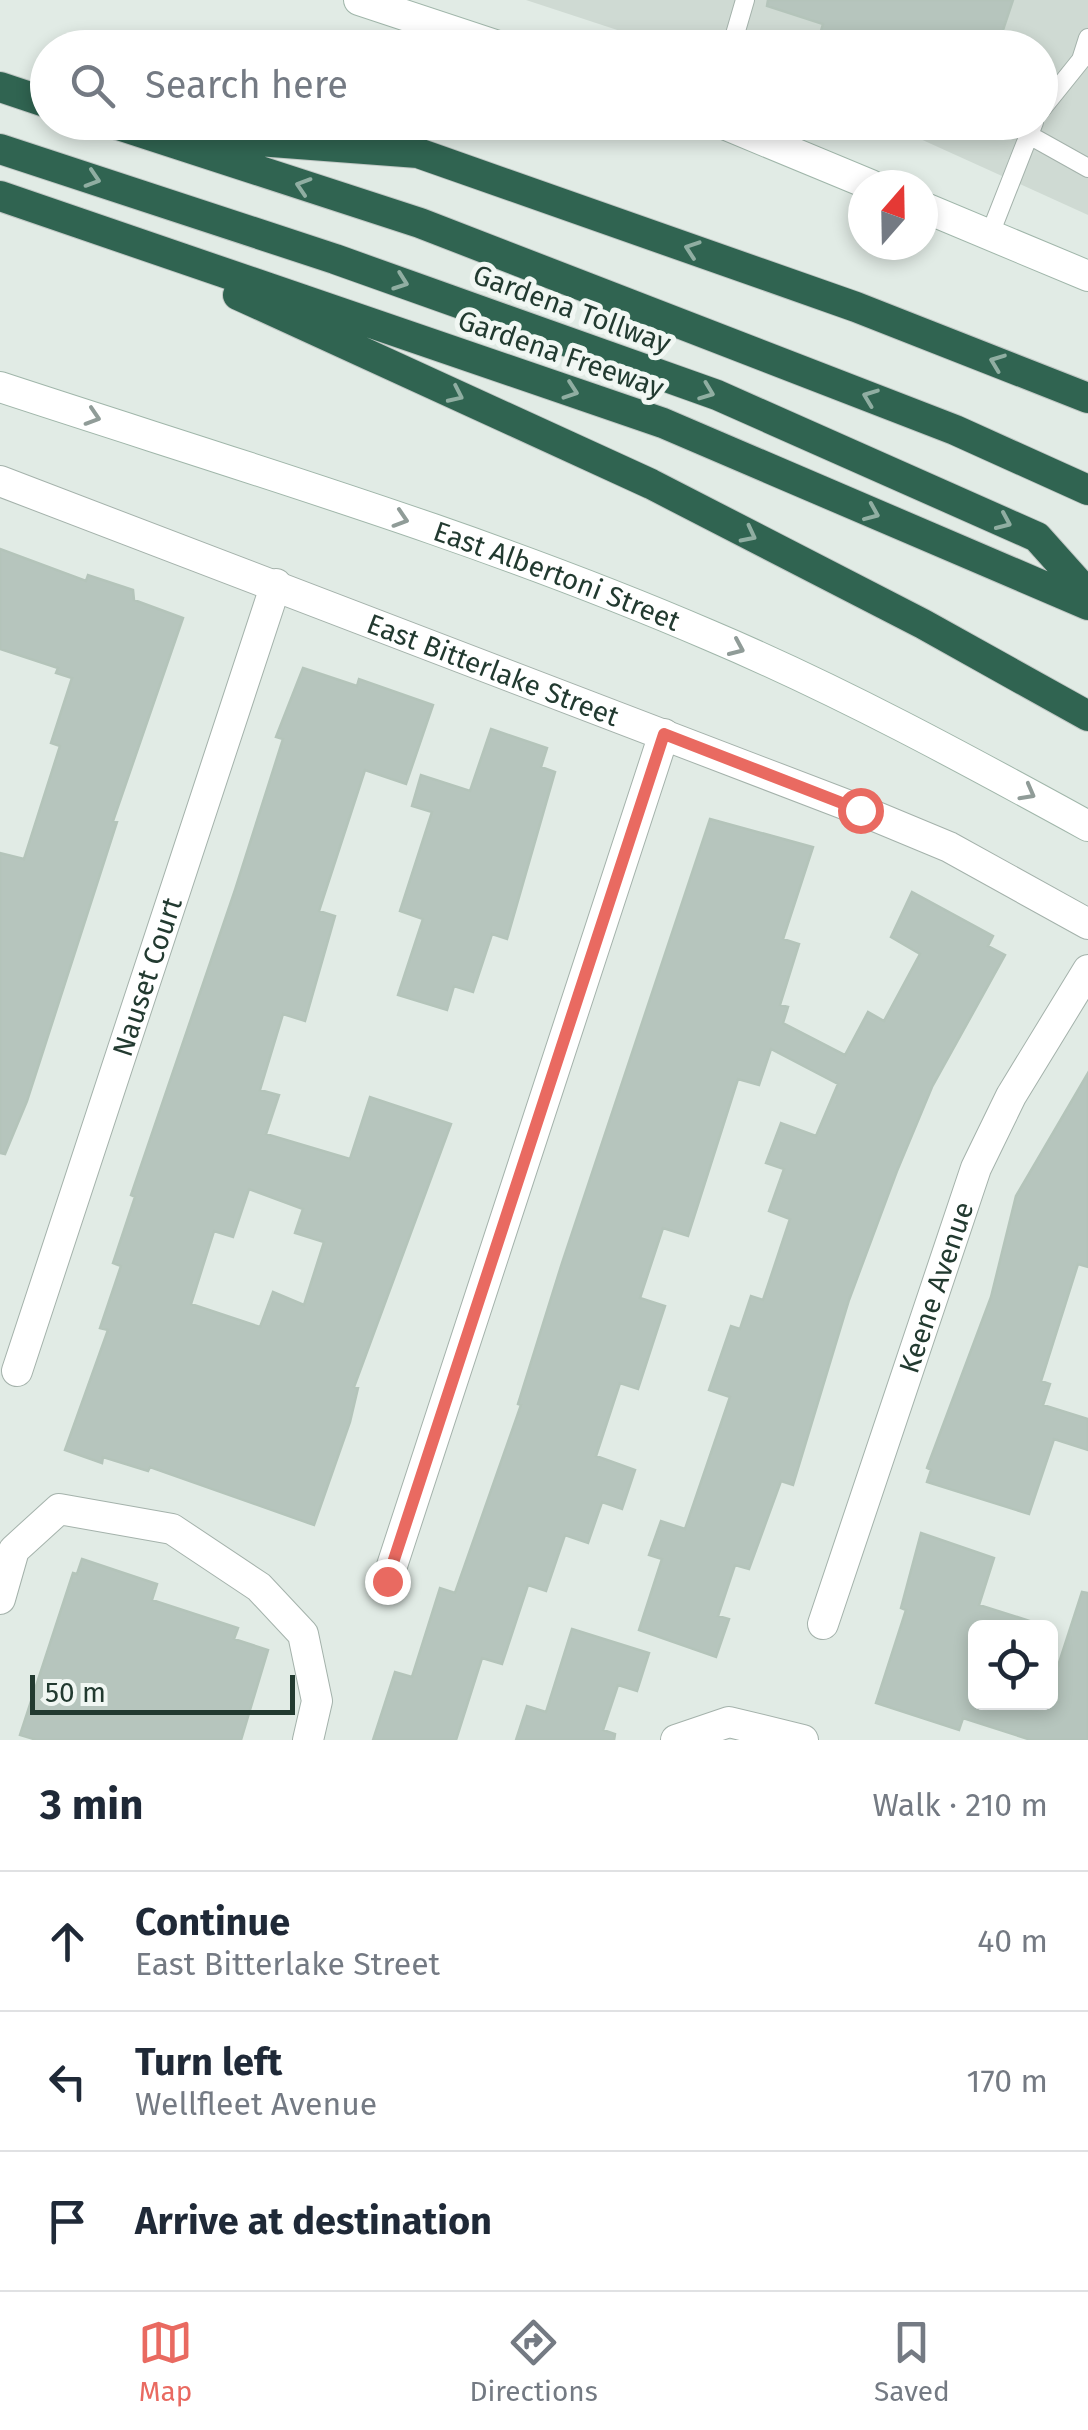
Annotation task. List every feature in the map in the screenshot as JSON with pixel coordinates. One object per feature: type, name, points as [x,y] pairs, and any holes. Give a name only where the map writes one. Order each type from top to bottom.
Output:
[{"type":"highway","points":[[0,87],[30,96]]},
{"type":"highway","points":[[164,140],[420,223],[955,430],[1088,490]]},
{"type":"highway","points":[[240,140],[418,154],[856,307],[1088,398]]},
{"type":"highway","name":"Gardena Tollway","points":[[0,149],[335,259],[717,395],[1037,536],[1088,594]]},
{"type":"highway","name":"Gardena Freeway","points":[[0,196],[664,423],[1088,606]]},
{"type":"highway","points":[[81,222],[651,484],[923,624],[1088,716]]},
{"type":"street","points":[[360,0],[450,30]]},
{"type":"street","points":[[763,140],[848,175]]},
{"type":"street","points":[[938,212],[1088,276]]},
{"type":"street","name":"East Albertoni Street","points":[[0,387],[431,529],[618,598],[806,678],[1088,826]]},
{"type":"street","name":"East Bitterlake Street","points":[[0,481],[276,584],[949,847],[1088,924]]},
{"type":"street","name":"Nauset Court","points":[[17,1370],[276,584]]},
{"type":"street","points":[[387,1581],[664,734]]},
{"type":"street","name":"Keene Avenue","points":[[823,1624],[976,1168],[1011,1096],[1088,970]]},
{"type":"street","points":[[0,1598],[14,1550],[59,1509],[172,1530],[260,1588],[303,1634],[318,1702],[308,1740]]},
{"type":"street","points":[[678,1738],[729,1722],[804,1740]]},
{"type":"lane","points":[[736,30],[745,0]]},
{"type":"lane","points":[[1058,89],[1081,60],[1088,38]]},
{"type":"lane","points":[[990,234],[1028,140]]},
{"type":"lane","points":[[1048,140],[1088,168]]},
{"type":"shaded area","points":[[526,0],[1088,0],[1088,215],[923,140],[1058,140],[1058,30],[617,30]]},
{"type":"building","points":[[768,0],[1013,0],[1003,30],[821,30],[823,24],[767,6]]},
{"type":"building","points":[[0,549],[86,581],[88,575],[133,590],[134,600],[183,618],[113,821],[117,822],[27,1101],[5,1154],[0,1153],[0,853],[24,859],[60,746],[51,743],[72,678],[56,673],[58,668],[0,649]]},
{"type":"building","points":[[303,668],[357,686],[359,679],[433,705],[406,784],[365,770],[319,911],[335,916],[305,1021],[283,1014],[260,1090],[279,1095],[266,1134],[350,1159],[370,1097],[451,1124],[354,1387],[358,1388],[350,1422],[314,1525],[150,1467],[148,1471],[103,1457],[102,1463],[65,1450],[108,1330],[100,1328],[121,1266],[113,1263],[135,1197],[131,1195],[283,739],[276,737]],"holes":[[[249,1189],[303,1209],[295,1233],[324,1242],[304,1305],[273,1292],[260,1327],[191,1304],[214,1231],[233,1237]]]},
{"type":"building","points":[[491,729],[547,748],[541,767],[555,772],[507,939],[492,934],[473,992],[454,986],[447,1010],[398,995],[423,919],[400,911],[432,812],[412,806],[421,775],[470,791]]},
{"type":"building","points":[[710,819],[813,847],[783,939],[799,944],[780,1005],[788,1007],[783,1023],[845,1055],[868,1012],[884,1021],[920,954],[891,937],[912,892],[993,936],[988,946],[1005,955],[932,1087],[897,1171],[849,1300],[793,1485],[781,1481],[749,1569],[735,1565],[718,1616],[729,1619],[716,1657],[639,1630],[662,1559],[649,1555],[661,1521],[685,1529],[730,1397],[709,1390],[731,1326],[740,1329],[751,1296],[763,1300],[790,1219],[769,1211],[784,1169],[766,1163],[781,1123],[816,1136],[838,1084],[771,1049],[759,1085],[738,1079],[688,1236],[663,1228],[640,1298],[665,1306],[638,1389],[620,1383],[596,1456],[635,1470],[622,1509],[602,1502],[588,1543],[565,1535],[546,1591],[528,1585],[502,1664],[482,1658],[456,1740],[373,1740],[395,1672],[412,1677],[440,1588],[455,1593],[521,1405],[518,1404],[562,1263]]},
{"type":"building","points":[[1088,1073],[1088,1267],[1078,1264],[1041,1381],[1050,1384],[1043,1405],[1088,1419],[1088,1450],[1054,1439],[1029,1514],[927,1482],[931,1470],[927,1468],[991,1297],[1016,1196]]},
{"type":"building","points":[[921,1533],[994,1558],[979,1605],[1027,1620],[968,1620],[968,1710],[1058,1710],[1058,1666],[1082,1592],[1088,1593],[1088,1740],[1031,1740],[963,1718],[959,1730],[876,1703],[906,1610],[901,1608]]},
{"type":"building","points":[[82,1559],[157,1584],[152,1600],[238,1628],[234,1639],[268,1650],[241,1740],[37,1740],[20,1735],[73,1573],[77,1574]]},
{"type":"building","points":[[572,1629],[649,1653],[637,1691],[618,1685],[603,1730],[615,1734],[614,1740],[516,1740],[527,1706],[546,1712]]},
{"type":"route","points":[[387,1581],[664,734],[860,810]]}]
